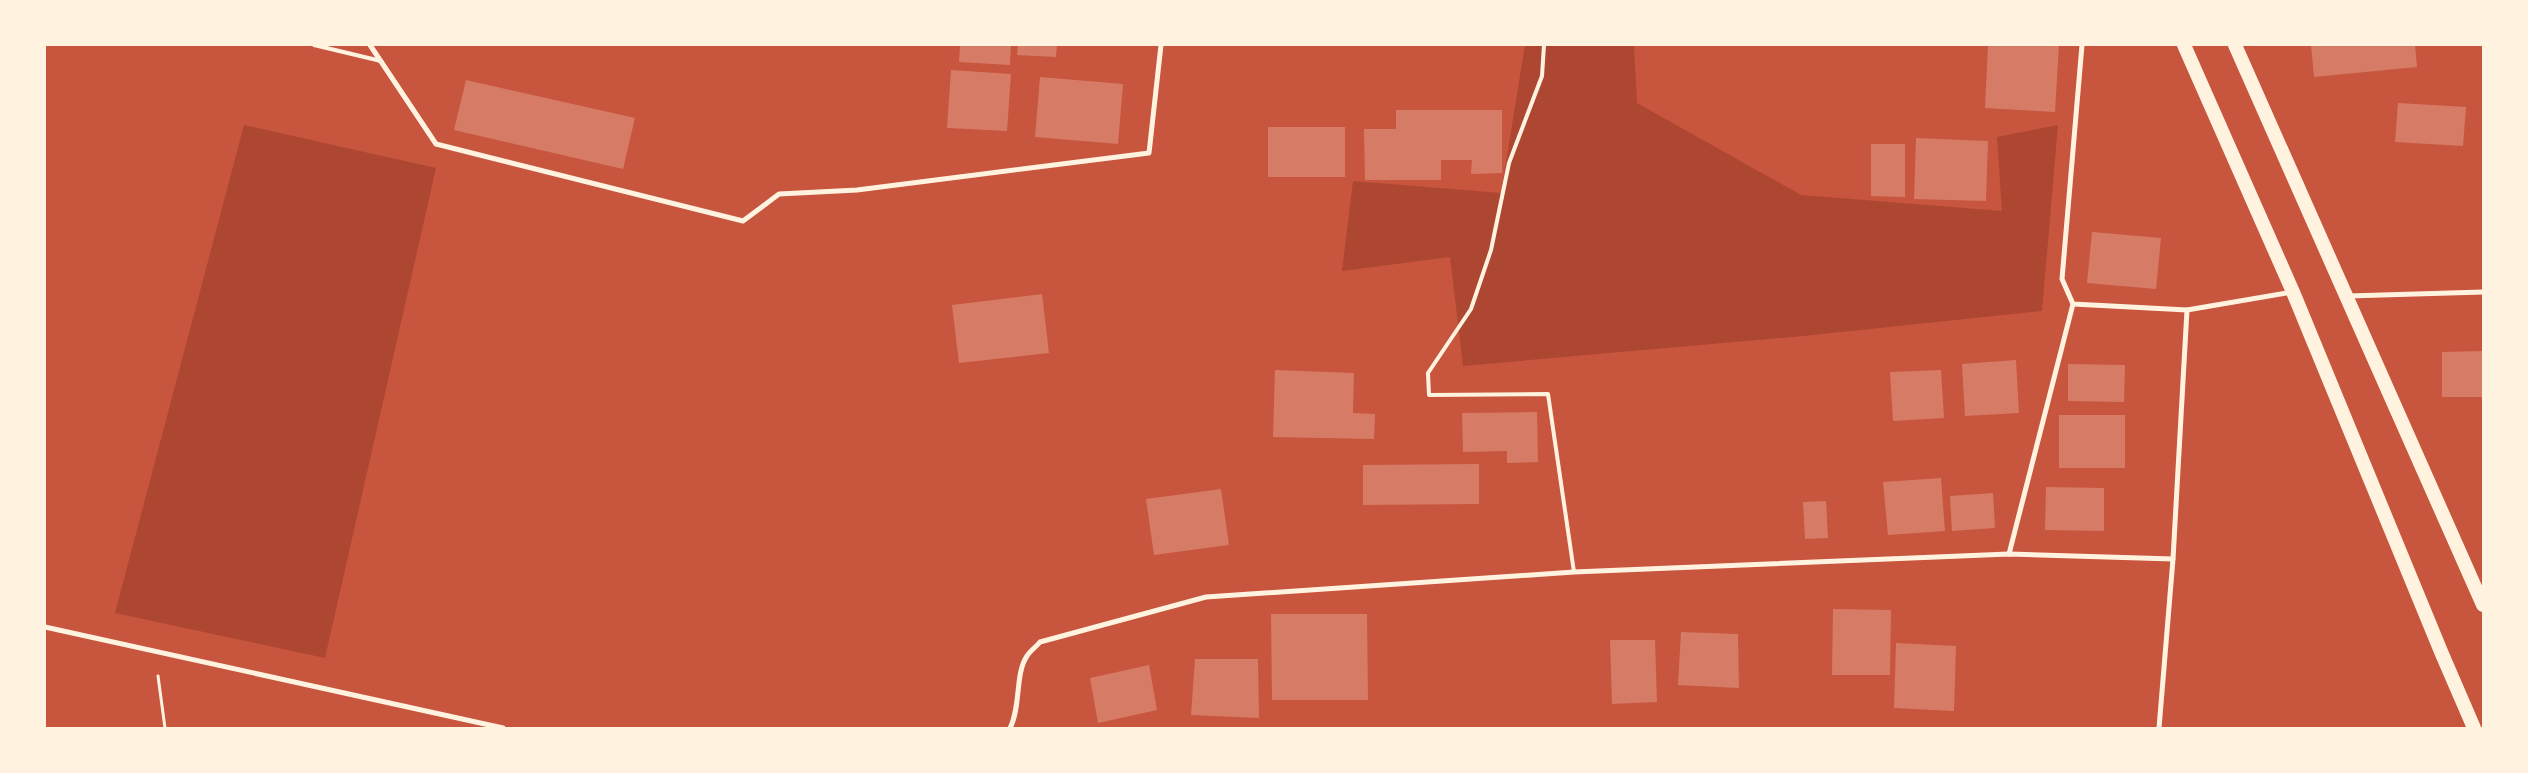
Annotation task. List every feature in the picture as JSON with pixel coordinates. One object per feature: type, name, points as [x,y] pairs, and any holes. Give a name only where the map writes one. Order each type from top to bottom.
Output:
[{"type":"highway","points":[[2184,45],[2293,292],[2474,728]]},
{"type":"highway","points":[[2235,45],[2483,605]]},
{"type":"street","points":[[370,45],[436,144],[743,221],[779,194],[857,190],[1149,153],[1161,45]]},
{"type":"street","points":[[2009,554],[2073,304],[2062,279],[2082,45]]},
{"type":"street","points":[[2073,304],[2187,310],[2293,292]]},
{"type":"street","points":[[2346,297],[2483,292]]},
{"type":"street","points":[[2159,728],[2173,559],[2187,310]]},
{"type":"street","points":[[1010,728],[1016,716],[1019,687],[1026,658],[1040,642],[1206,597],[1574,572],[2009,554],[2173,559]]},
{"type":"street","points":[[45,628],[503,728]]},
{"type":"lane","points":[[314,45],[381,60]]},
{"type":"lane","points":[[1544,45],[1542,76],[1509,163],[1492,250],[1471,309],[1428,373],[1429,395],[1548,394],[1574,572]]},
{"type":"path","points":[[155,651],[165,728]]},
{"type":"shaded area","points":[[1525,45],[1634,45],[1637,103],[1801,195],[2002,211],[1997,137],[2058,125],[2042,311],[1803,336],[1463,366],[1450,257],[1342,271],[1353,181],[1501,193]]},
{"type":"shaded area","points":[[244,125],[436,168],[325,658],[115,613]]},
{"type":"building","points":[[960,45],[1011,45],[1010,65],[959,62]]},
{"type":"building","points":[[1018,45],[1057,45],[1056,57],[1017,55]]},
{"type":"building","points":[[1988,45],[2059,45],[2055,112],[1985,108]]},
{"type":"building","points":[[2311,45],[2415,45],[2417,67],[2314,77]]},
{"type":"building","points":[[951,70],[1011,74],[1007,131],[947,128]]},
{"type":"building","points":[[1040,77],[1123,84],[1118,144],[1035,137]]},
{"type":"building","points":[[466,80],[635,118],[623,169],[454,130]]},
{"type":"building","points":[[2398,103],[2466,107],[2463,146],[2395,142]]},
{"type":"building","points":[[1396,110],[1502,110],[1502,173],[1471,174],[1472,160],[1441,160],[1441,180],[1365,180],[1364,129],[1396,129]]},
{"type":"building","points":[[1268,127],[1345,127],[1345,177],[1268,177]]},
{"type":"building","points":[[1916,138],[1988,141],[1986,201],[1914,199]]},
{"type":"building","points":[[1871,144],[1905,144],[1905,197],[1871,196]]},
{"type":"building","points":[[2092,232],[2161,238],[2156,289],[2087,283]]},
{"type":"building","points":[[1042,294],[1049,353],[959,363],[952,305]]},
{"type":"building","points":[[2483,351],[2483,397],[2442,397],[2442,352]]},
{"type":"building","points":[[2016,360],[2019,413],[1965,416],[1962,364]]},
{"type":"building","points":[[2068,364],[2125,365],[2124,402],[2068,401]]},
{"type":"building","points":[[1275,370],[1354,373],[1353,413],[1375,414],[1374,439],[1273,437]]},
{"type":"building","points":[[1941,370],[1944,418],[1893,421],[1890,372]]},
{"type":"building","points":[[1537,412],[1538,462],[1507,463],[1507,451],[1463,452],[1462,413]]},
{"type":"building","points":[[2059,415],[2125,415],[2125,468],[2059,468]]},
{"type":"building","points":[[1479,464],[1479,504],[1363,505],[1363,465]]},
{"type":"building","points":[[1941,478],[1945,531],[1888,535],[1883,482]]},
{"type":"building","points":[[2046,487],[2104,488],[2104,531],[2045,530]]},
{"type":"building","points":[[1221,489],[1229,545],[1154,555],[1146,499]]},
{"type":"building","points":[[1993,493],[1995,528],[1952,531],[1950,496]]},
{"type":"building","points":[[1826,501],[1828,538],[1805,539],[1803,502]]},
{"type":"building","points":[[1833,609],[1891,610],[1890,675],[1832,675]]},
{"type":"building","points":[[1271,614],[1367,614],[1368,700],[1272,700]]},
{"type":"building","points":[[1681,632],[1738,634],[1739,688],[1678,685]]},
{"type":"building","points":[[1610,640],[1655,640],[1657,702],[1612,704]]},
{"type":"building","points":[[1896,643],[1956,646],[1954,711],[1894,708]]},
{"type":"building","points":[[1195,659],[1258,659],[1259,718],[1191,715]]},
{"type":"building","points":[[1149,665],[1157,710],[1098,723],[1090,678]]}]
